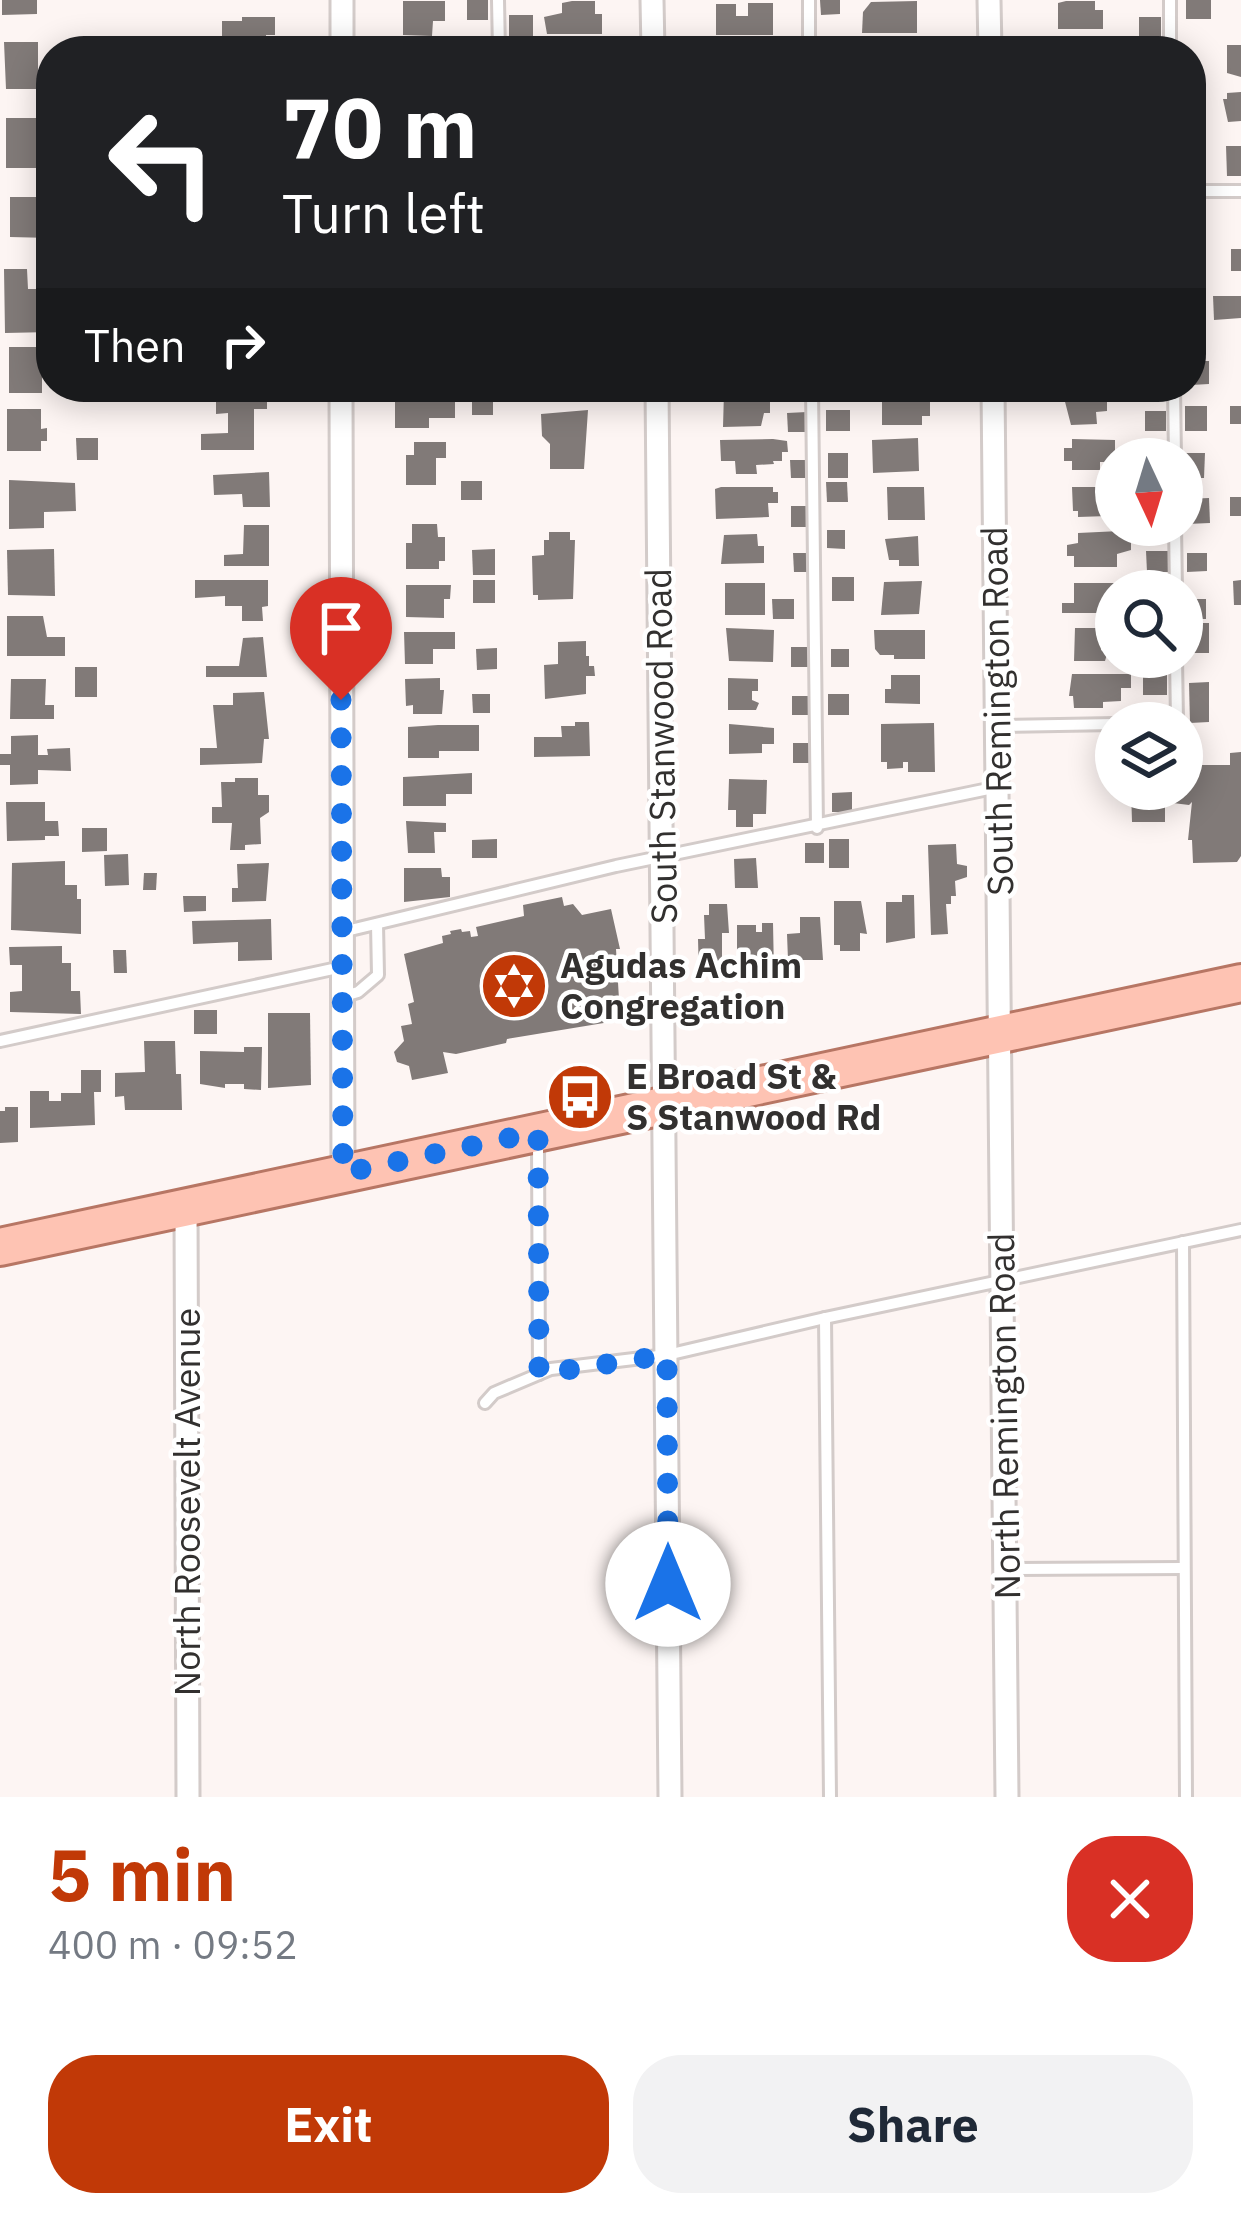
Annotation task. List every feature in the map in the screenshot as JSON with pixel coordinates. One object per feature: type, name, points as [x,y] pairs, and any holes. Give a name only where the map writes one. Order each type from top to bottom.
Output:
[{"type":"main road","points":[[0,1247],[1241,983]]},
{"type":"street","points":[[342,0],[342,36]]},
{"type":"street","points":[[652,0],[653,36]]},
{"type":"street","points":[[989,0],[990,36]]},
{"type":"street","points":[[341,402],[343,1173]]},
{"type":"street","name":"South Stanwood Road","points":[[657,402],[670,1797]]},
{"type":"street","name":"South Remington Road","points":[[993,402],[1000,1034]]},
{"type":"street","name":"North Remington Road","points":[[1000,1034],[1007,1797]]},
{"type":"street","name":"North Roosevelt Avenue","points":[[185,1208],[188,1797]]},
{"type":"lane","points":[[498,0],[499,36]]},
{"type":"lane","points":[[809,0],[809,36]]},
{"type":"lane","points":[[1170,0],[1171,36]]},
{"type":"lane","points":[[1206,191],[1241,191]]},
{"type":"lane","points":[[812,402],[817,828]]},
{"type":"lane","points":[[1174,402],[1174,438]]},
{"type":"lane","points":[[997,726],[1095,724]]},
{"type":"lane","points":[[342,932],[662,857],[998,787]]},
{"type":"lane","points":[[342,997],[358,992],[379,975],[377,924]]},
{"type":"lane","points":[[0,1041],[342,967]]},
{"type":"lane","points":[[538,1132],[539,1374]]},
{"type":"lane","points":[[485,1403],[494,1393],[539,1374],[667,1355],[1241,1229]]},
{"type":"lane","points":[[1183,1242],[1186,1797]]},
{"type":"lane","points":[[825,1318],[830,1797]]},
{"type":"lane","points":[[1005,1569],[1183,1568]]},
{"type":"building","points":[[2,0],[37,0],[37,14],[2,15]]},
{"type":"building","points":[[467,0],[488,0],[488,20],[467,20]]},
{"type":"building","points":[[820,0],[840,0],[840,14],[821,15]]},
{"type":"building","points":[[1186,0],[1211,0],[1211,19],[1186,19]]},
{"type":"building","points":[[403,1],[445,1],[445,21],[433,21],[432,36],[403,35]]},
{"type":"building","points":[[595,1],[595,14],[602,14],[602,34],[547,34],[544,17],[562,13],[562,3]]},
{"type":"building","points":[[917,1],[917,33],[862,33],[863,12],[871,2]]},
{"type":"building","points":[[1095,1],[1095,10],[1103,10],[1103,29],[1058,29],[1058,3]]},
{"type":"building","points":[[748,3],[773,3],[773,35],[716,35],[716,4],[736,4],[736,16],[748,16]]},
{"type":"building","points":[[509,15],[533,15],[533,36],[509,36]]},
{"type":"building","points":[[242,17],[275,17],[275,35],[222,36],[222,21],[242,21]]},
{"type":"building","points":[[1139,17],[1161,17],[1161,36],[1139,36]]},
{"type":"building","points":[[4,42],[36,42],[36,89],[6,89]]},
{"type":"building","points":[[1227,45],[1241,45],[1241,77],[1227,73]]},
{"type":"building","points":[[1241,92],[1241,121],[1228,122],[1223,99],[1227,93]]},
{"type":"building","points":[[6,118],[36,118],[36,168],[6,168]]},
{"type":"building","points":[[1226,146],[1241,146],[1241,176],[1227,176]]},
{"type":"building","points":[[10,197],[36,197],[36,238],[10,237]]},
{"type":"building","points":[[1231,249],[1241,249],[1241,271],[1231,271]]},
{"type":"building","points":[[4,269],[27,269],[28,289],[36,289],[36,332],[5,333]]},
{"type":"building","points":[[1213,296],[1241,296],[1241,318],[1214,320]]},
{"type":"building","points":[[9,347],[36,347],[36,393],[9,393]]},
{"type":"building","points":[[216,402],[267,402],[267,409],[254,409],[254,450],[201,450],[201,434],[228,433],[228,413],[216,414]]},
{"type":"building","points":[[395,402],[455,402],[455,418],[429,418],[429,428],[395,428]]},
{"type":"building","points":[[472,402],[493,402],[493,415],[472,415]]},
{"type":"building","points":[[724,402],[770,402],[770,413],[764,413],[761,426],[723,427]]},
{"type":"building","points":[[882,402],[930,402],[930,416],[922,416],[922,425],[882,425]]},
{"type":"building","points":[[1065,402],[1107,402],[1107,411],[1096,412],[1097,424],[1071,425]]},
{"type":"building","points":[[1185,406],[1207,406],[1207,431],[1185,431]]},
{"type":"building","points":[[1230,406],[1241,406],[1241,424],[1230,424]]},
{"type":"building","points":[[7,409],[41,409],[41,429],[47,428],[47,441],[41,441],[41,451],[7,451]]},
{"type":"building","points":[[588,410],[584,469],[550,469],[550,444],[542,436],[541,414]]},
{"type":"building","points":[[826,410],[850,410],[850,431],[826,431]]},
{"type":"building","points":[[1145,411],[1166,411],[1166,431],[1145,431]]},
{"type":"building","points":[[807,412],[807,432],[788,432],[787,413]]},
{"type":"building","points":[[76,438],[98,438],[98,460],[77,460]]},
{"type":"building","points":[[918,438],[919,471],[873,473],[872,440]]},
{"type":"building","points":[[1072,439],[1095,440],[1095,470],[1072,470],[1072,461],[1064,461],[1064,448],[1072,448]]},
{"type":"building","points":[[720,440],[787,441],[788,452],[782,452],[782,461],[756,465],[757,474],[736,474],[735,461],[721,461]]},
{"type":"building","points":[[414,442],[446,442],[446,458],[436,458],[436,485],[406,485],[406,455],[414,455]]},
{"type":"building","points":[[828,453],[848,453],[848,478],[828,478]]},
{"type":"building","points":[[790,460],[809,460],[809,478],[791,478]]},
{"type":"building","points":[[269,472],[270,507],[243,507],[242,494],[214,495],[213,475]]},
{"type":"building","points":[[9,480],[75,483],[76,511],[44,512],[44,528],[9,529]]},
{"type":"building","points":[[461,481],[482,481],[482,500],[461,500]]},
{"type":"building","points":[[826,482],[847,482],[848,502],[827,502]]},
{"type":"building","points":[[773,487],[778,503],[768,503],[769,517],[716,519],[715,489]]},
{"type":"building","points":[[887,487],[924,487],[925,520],[888,520]]},
{"type":"building","points":[[1072,487],[1095,487],[1095,516],[1078,517],[1078,511],[1073,511]]},
{"type":"building","points":[[1230,497],[1241,497],[1241,516],[1230,516]]},
{"type":"building","points":[[1203,498],[1209,498],[1210,523],[1203,523]]},
{"type":"building","points":[[791,506],[810,506],[810,527],[791,527]]},
{"type":"building","points":[[412,524],[437,524],[438,537],[445,537],[445,561],[439,561],[439,569],[406,569]]},
{"type":"building","points":[[244,525],[269,525],[269,566],[224,566],[224,555],[243,554]]},
{"type":"building","points":[[827,530],[845,530],[845,549],[827,548]]},
{"type":"building","points":[[549,532],[570,532],[570,540],[575,540],[573,599],[538,600],[533,595],[532,556],[544,555]]},
{"type":"building","points":[[1095,532],[1095,546],[1131,546],[1131,550],[1117,554],[1117,567],[1074,567],[1067,545],[1078,543],[1078,533]]},
{"type":"building","points":[[757,534],[758,546],[764,546],[764,563],[721,564],[724,535]]},
{"type":"building","points":[[918,536],[919,566],[899,566],[899,560],[889,560],[885,539]]},
{"type":"building","points":[[54,549],[55,596],[8,595],[7,550]]},
{"type":"building","points":[[495,549],[495,575],[473,575],[472,550]]},
{"type":"building","points":[[1146,551],[1168,551],[1169,570],[1147,570]]},
{"type":"building","points":[[793,553],[811,553],[811,572],[794,572]]},
{"type":"building","points":[[1187,553],[1207,553],[1207,571],[1187,570]]},
{"type":"building","points":[[832,577],[854,577],[854,601],[832,601]]},
{"type":"building","points":[[195,580],[268,580],[263,621],[242,621],[242,606],[225,606],[225,596],[195,598]]},
{"type":"building","points":[[473,580],[495,580],[495,603],[473,603]]},
{"type":"building","points":[[1241,580],[1241,605],[1234,605],[1233,581]]},
{"type":"building","points":[[922,581],[919,614],[881,615],[884,582]]},
{"type":"building","points":[[725,583],[765,583],[765,615],[725,615]]},
{"type":"building","points":[[1074,583],[1095,583],[1095,613],[1062,613],[1062,603],[1074,603]]},
{"type":"building","points":[[406,585],[451,585],[450,599],[444,599],[444,618],[406,617]]},
{"type":"building","points":[[772,599],[794,599],[794,619],[773,619]]},
{"type":"building","points":[[7,616],[43,616],[47,637],[65,637],[65,656],[7,656]]},
{"type":"building","points":[[1203,623],[1209,623],[1209,653],[1203,653]]},
{"type":"building","points":[[726,628],[774,630],[773,662],[729,661]]},
{"type":"building","points":[[1075,628],[1095,628],[1095,661],[1074,661]]},
{"type":"building","points":[[874,630],[925,630],[925,659],[880,655]]},
{"type":"building","points":[[404,632],[455,632],[455,649],[433,649],[433,664],[405,664]]},
{"type":"building","points":[[263,637],[267,677],[206,677],[206,666],[239,666],[243,638]]},
{"type":"building","points":[[586,641],[586,656],[595,676],[586,676],[586,694],[545,699],[544,665],[558,664],[558,642]]},
{"type":"building","points":[[791,647],[812,647],[812,667],[791,667]]},
{"type":"building","points":[[497,648],[497,669],[477,670],[476,649]]},
{"type":"building","points":[[831,649],[849,649],[849,667],[831,667]]},
{"type":"building","points":[[75,667],[97,667],[97,697],[75,697]]},
{"type":"building","points":[[1072,674],[1131,678],[1131,688],[1121,688],[1121,701],[1074,708],[1073,696],[1069,696]]},
{"type":"building","points":[[891,675],[920,675],[920,704],[885,703]]},
{"type":"building","points":[[440,678],[442,714],[413,714],[413,705],[406,706],[405,679]]},
{"type":"building","points":[[728,678],[758,679],[758,691],[752,691],[752,700],[759,703],[756,710],[728,710]]},
{"type":"building","points":[[1143,678],[1167,678],[1167,695],[1143,695]]},
{"type":"building","points":[[11,679],[46,679],[45,705],[54,705],[54,719],[10,719]]},
{"type":"building","points":[[1209,682],[1209,722],[1203,722],[1203,702],[1189,702],[1189,683]]},
{"type":"building","points":[[264,692],[269,739],[264,739],[262,763],[200,765],[200,748],[217,748],[213,705],[233,705],[233,693]]},
{"type":"building","points":[[472,694],[490,694],[490,713],[473,713]]},
{"type":"building","points":[[828,694],[849,694],[849,715],[828,715]]},
{"type":"building","points":[[792,696],[813,696],[813,715],[792,715]]},
{"type":"building","points":[[575,722],[589,722],[590,756],[534,757],[534,737],[562,737],[561,726],[575,726]]},
{"type":"building","points":[[934,723],[935,772],[908,772],[908,762],[903,762],[903,768],[887,769],[887,762],[881,762],[881,724]]},
{"type":"building","points":[[729,724],[774,728],[774,744],[762,744],[762,753],[729,754]]},
{"type":"building","points":[[479,725],[479,751],[439,751],[439,758],[408,758],[408,727]]},
{"type":"building","points":[[38,735],[38,755],[48,755],[47,749],[70,748],[71,771],[38,770],[38,784],[10,785],[10,765],[0,765],[0,754],[11,754],[11,736]]},
{"type":"building","points":[[793,743],[812,743],[813,763],[793,763]]},
{"type":"building","points":[[1241,752],[1241,856],[1237,862],[1193,863],[1192,840],[1188,840],[1191,810],[1203,810],[1203,765],[1230,765],[1230,753]]},
{"type":"building","points":[[472,773],[472,794],[446,794],[446,806],[403,806],[403,777]]},
{"type":"building","points":[[235,778],[258,778],[258,795],[269,795],[269,812],[260,818],[261,844],[245,845],[245,850],[230,850],[232,823],[212,823],[212,807],[222,807],[221,782],[235,782]]},
{"type":"building","points":[[729,779],[767,780],[766,814],[753,814],[753,827],[736,827],[736,810],[728,810]]},
{"type":"building","points":[[852,792],[852,812],[832,812],[832,793]]},
{"type":"building","points":[[6,802],[45,802],[45,821],[58,821],[59,836],[7,841]]},
{"type":"building","points":[[1132,810],[1165,810],[1165,822],[1132,822]]},
{"type":"building","points":[[406,821],[446,823],[446,832],[434,832],[435,853],[408,853]]},
{"type":"building","points":[[82,828],[107,828],[107,851],[82,852]]},
{"type":"building","points":[[497,839],[497,858],[472,858],[472,840]]},
{"type":"building","points":[[829,839],[849,839],[849,868],[829,868]]},
{"type":"building","points":[[805,843],[824,843],[824,863],[805,863]]},
{"type":"building","points":[[956,844],[957,864],[967,866],[967,877],[955,881],[956,896],[946,904],[948,934],[931,935],[928,845]]},
{"type":"building","points":[[128,854],[129,885],[105,886],[104,855]]},
{"type":"building","points":[[756,858],[758,888],[735,888],[734,859]]},
{"type":"building","points":[[65,861],[65,885],[77,885],[77,899],[81,899],[81,934],[11,930],[12,863]]},
{"type":"building","points":[[269,863],[266,901],[232,902],[232,888],[238,888],[237,864]]},
{"type":"building","points":[[404,868],[441,868],[442,877],[450,877],[450,897],[404,902]]},
{"type":"building","points":[[144,873],[157,873],[156,890],[143,890]]},
{"type":"building","points":[[902,895],[914,895],[915,938],[886,943],[886,902],[902,902]]},
{"type":"building","points":[[183,896],[206,896],[206,911],[184,912]]},
{"type":"building","name":"Agudas Achim Congregation","points":[[562,897],[564,906],[573,904],[582,915],[611,909],[620,949],[616,949],[620,1016],[616,1021],[507,1039],[456,1054],[443,1052],[448,1073],[412,1080],[409,1066],[397,1062],[394,1052],[404,1041],[401,1026],[412,1024],[408,1004],[414,1002],[404,954],[443,943],[442,936],[450,931],[461,929],[478,936],[476,927],[524,916],[523,905]]},
{"type":"building","points":[[834,901],[861,901],[867,934],[860,933],[860,951],[840,951],[840,945],[834,945]]},
{"type":"building","points":[[709,904],[727,904],[729,933],[722,933],[722,976],[699,976],[698,939],[705,939],[704,915],[709,915]]},
{"type":"building","points":[[800,917],[820,917],[823,960],[788,960],[787,934],[800,933]]},
{"type":"building","points":[[271,919],[272,960],[238,961],[238,942],[193,944],[192,921]]},
{"type":"building","points":[[762,923],[773,923],[774,973],[737,974],[737,925],[756,925],[756,932],[762,932]]},
{"type":"building","points":[[62,946],[62,963],[71,963],[71,991],[80,991],[81,1014],[10,1012],[10,992],[22,991],[22,965],[10,965],[9,947]]},
{"type":"building","points":[[113,950],[126,950],[127,973],[114,973]]},
{"type":"building","points":[[194,1010],[217,1010],[217,1034],[194,1034]]},
{"type":"building","points":[[268,1013],[310,1013],[311,1085],[268,1088]]},
{"type":"building","points":[[144,1041],[175,1041],[182,1110],[125,1110],[124,1096],[115,1097],[115,1073],[145,1072]]},
{"type":"building","points":[[244,1047],[262,1047],[261,1090],[244,1089],[244,1084],[225,1084],[225,1088],[200,1084],[200,1051],[244,1052]]},
{"type":"building","points":[[81,1070],[101,1070],[101,1092],[94,1092],[95,1125],[30,1128],[30,1091],[49,1091],[49,1101],[61,1101],[61,1093],[81,1093]]},
{"type":"building","points":[[18,1107],[18,1142],[0,1143],[0,1111]]},
{"type":"place","name":"Agudas Achim Congregation","points":[[514,986]]},
{"type":"place","name":"E Broad St & S Stanwood Rd","points":[[580,1097]]},
{"type":"route","points":[[341,700],[343,1173],[538,1132],[539,1374],[667,1355],[668,1584]]}]
